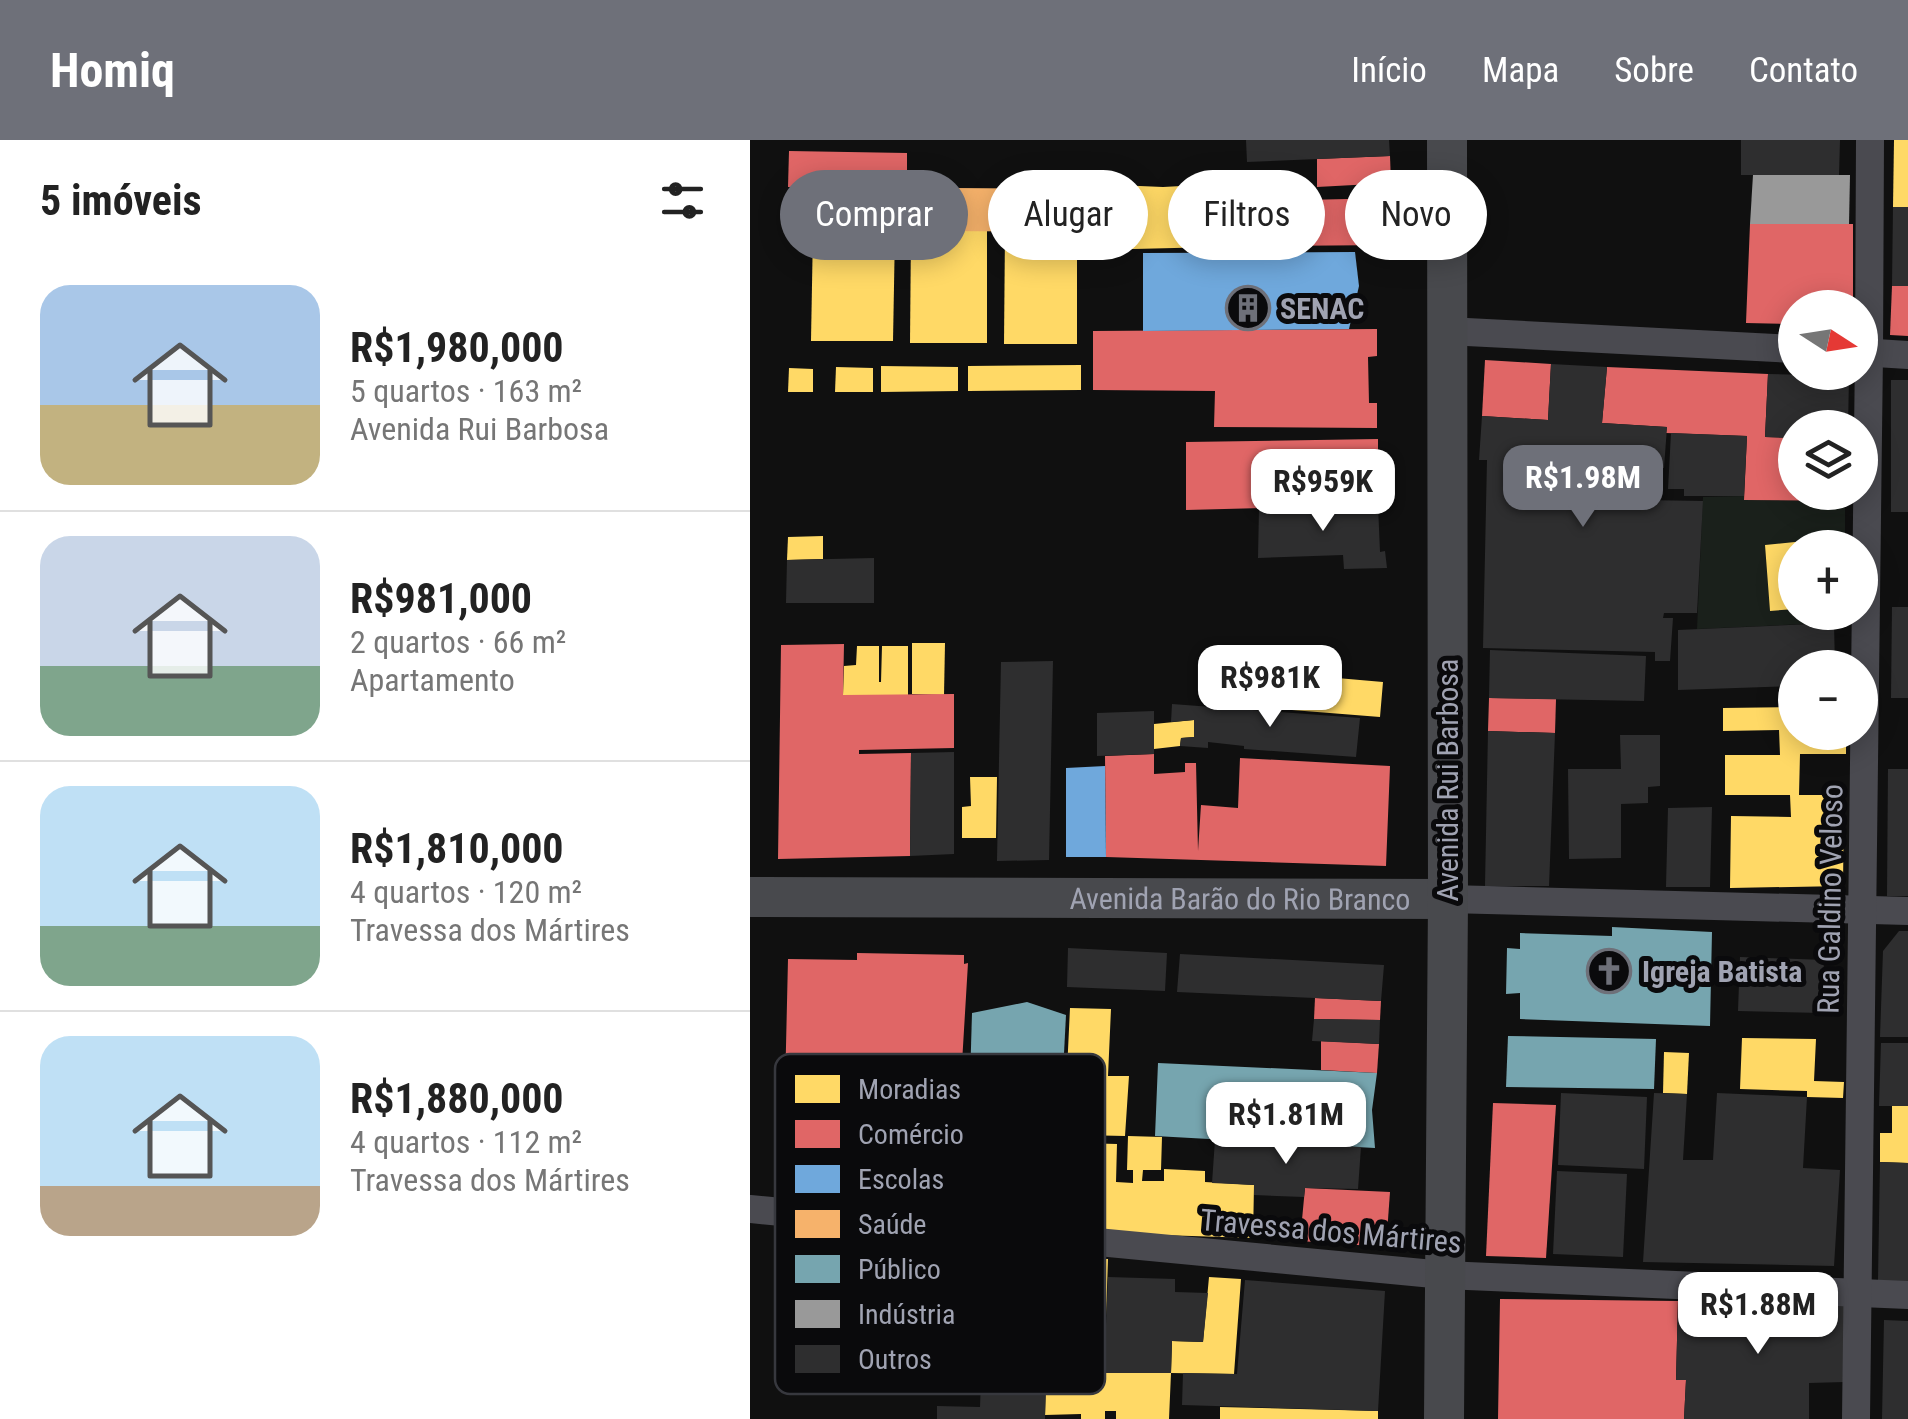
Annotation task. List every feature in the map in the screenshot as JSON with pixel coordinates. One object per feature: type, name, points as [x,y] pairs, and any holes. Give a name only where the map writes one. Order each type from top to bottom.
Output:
[{"type":"main road","name":"Avenida Rui Barbosa","points":[[1444,1419],[1448,899],[1446,140]]},
{"type":"main road","name":"Avenida Barão do Rio Branco","points":[[750,896],[1448,899]]},
{"type":"street","name":"Rua Galdino Veloso","points":[[1866,290],[1870,140]]},
{"type":"street","points":[[1447,331],[1778,348]]},
{"type":"street","points":[[1878,353],[1908,354]]},
{"type":"street","name":"Rua Galdino Veloso","points":[[1856,1419],[1865,390]]},
{"type":"street","name":"Avenida Barão do Rio Branco","points":[[1448,899],[1908,911]]},
{"type":"street","name":"Travessa dos Mártires","points":[[750,1209],[775,1211]]},
{"type":"street","name":"Travessa dos Mártires","points":[[1105,1243],[1444,1275],[1908,1296]]},
{"type":"shaded area","points":[[1703,497],[1778,500],[1778,510],[1845,510],[1845,530],[1778,530],[1778,544],[1765,546],[1770,611],[1778,610],[1778,625],[1697,629]]},
{"type":"building: Moradias","points":[[1894,140],[1908,140],[1908,207],[1893,207]]},
{"type":"building: Moradias","points":[[1148,186],[1168,187],[1168,248],[1148,249]]},
{"type":"building: Moradias","points":[[968,231],[987,231],[987,343],[910,343],[911,260],[968,260]]},
{"type":"building: Moradias","points":[[812,260],[894,260],[893,341],[811,341]]},
{"type":"building: Moradias","points":[[1005,260],[1077,260],[1077,344],[1004,344]]},
{"type":"building: Moradias","points":[[1081,365],[1081,390],[968,391],[968,366]]},
{"type":"building: Moradias","points":[[881,366],[958,367],[958,391],[881,392]]},
{"type":"building: Moradias","points":[[836,367],[873,368],[873,392],[835,392]]},
{"type":"building: Moradias","points":[[789,368],[813,369],[813,392],[788,392]]},
{"type":"building: Moradias","points":[[823,536],[823,559],[787,560],[788,537]]},
{"type":"building: Moradias","points":[[1778,544],[1778,610],[1770,611],[1765,545]]},
{"type":"building: Moradias","points":[[912,643],[945,643],[944,695],[912,694]]},
{"type":"building: Moradias","points":[[857,646],[879,646],[881,682],[882,646],[908,646],[908,695],[843,695],[844,666],[856,665]]},
{"type":"building: Moradias","points":[[1291,674],[1383,682],[1380,717],[1268,708],[1271,687],[1289,688]]},
{"type":"building: Moradias","points":[[1778,707],[1778,730],[1723,731],[1723,708]]},
{"type":"building: Moradias","points":[[1194,720],[1194,737],[1181,738],[1180,746],[1154,749],[1154,724]]},
{"type":"building: Moradias","points":[[1780,750],[1846,750],[1846,754],[1800,754],[1799,795],[1844,795],[1843,886],[1730,888],[1731,816],[1791,817],[1790,795],[1725,795],[1725,755],[1780,755]]},
{"type":"building: Moradias","points":[[970,777],[997,777],[996,838],[962,838],[962,807],[971,806]]},
{"type":"building: Moradias","points":[[1070,1008],[1111,1009],[1108,1076],[1129,1076],[1125,1136],[1105,1136],[1105,1054],[1068,1054]]},
{"type":"building: Moradias","points":[[1742,1038],[1816,1039],[1814,1081],[1844,1082],[1843,1098],[1807,1097],[1807,1091],[1740,1089]]},
{"type":"building: Moradias","points":[[1664,1052],[1689,1053],[1687,1094],[1663,1093]]},
{"type":"building: Moradias","points":[[1892,1105],[1908,1106],[1908,1163],[1880,1162],[1880,1133],[1892,1133]]},
{"type":"building: Moradias","points":[[1128,1136],[1162,1137],[1161,1170],[1143,1170],[1142,1181],[1164,1181],[1164,1169],[1205,1171],[1205,1182],[1254,1185],[1253,1238],[1105,1231],[1105,1144],[1117,1144],[1116,1182],[1133,1183],[1133,1170],[1127,1170]]},
{"type":"building: Moradias","points":[[1105,1259],[1108,1259],[1105,1344]]},
{"type":"building: Moradias","points":[[1209,1277],[1241,1279],[1234,1374],[1171,1373],[1172,1341],[1203,1342]]},
{"type":"building: Moradias","points":[[1105,1373],[1171,1373],[1169,1419],[1116,1419],[1116,1411],[1105,1411],[1105,1419],[1081,1419],[1081,1414],[1045,1415],[1046,1394],[1105,1394]]},
{"type":"building: Moradias","points":[[1220,1407],[1378,1411],[1378,1419],[1220,1419]]},
{"type":"building: Comércio","points":[[789,151],[907,153],[907,170],[788,170]]},
{"type":"building: Comércio","points":[[1390,156],[1391,170],[1345,170],[1345,185],[1325,187],[1325,170],[1317,170],[1317,159]]},
{"type":"building: Comércio","points":[[1325,199],[1345,199],[1345,245],[1325,245]]},
{"type":"building: Comércio","points":[[1750,224],[1853,224],[1853,290],[1778,290],[1778,324],[1746,323]]},
{"type":"building: Comércio","points":[[1892,286],[1908,286],[1908,336],[1890,335]]},
{"type":"building: Comércio","points":[[1377,329],[1377,356],[1368,357],[1369,403],[1377,403],[1377,428],[1214,427],[1215,391],[1093,390],[1093,331]]},
{"type":"building: Comércio","points":[[1485,360],[1551,364],[1548,420],[1482,416]]},
{"type":"building: Comércio","points":[[1607,367],[1768,374],[1765,437],[1778,437],[1778,500],[1744,500],[1747,436],[1666,433],[1667,427],[1602,423]]},
{"type":"building: Comércio","points":[[1378,439],[1378,505],[1186,510],[1186,442]]},
{"type":"building: Comércio","points":[[844,644],[843,695],[954,694],[954,748],[859,750],[859,754],[911,753],[910,856],[778,859],[781,645]]},
{"type":"building: Comércio","points":[[1489,698],[1556,699],[1555,733],[1488,731]]},
{"type":"building: Comércio","points":[[1154,754],[1154,774],[1185,772],[1185,763],[1196,763],[1198,851],[1201,805],[1238,808],[1240,758],[1390,766],[1386,866],[1106,857],[1105,756]]},
{"type":"building: Comércio","points":[[857,953],[964,955],[964,964],[968,963],[963,1054],[786,1054],[788,959],[857,960]]},
{"type":"building: Comércio","points":[[1315,998],[1381,1001],[1380,1020],[1314,1019]]},
{"type":"building: Comércio","points":[[1321,1041],[1379,1044],[1377,1073],[1321,1070]]},
{"type":"building: Comércio","points":[[1493,1103],[1556,1105],[1546,1258],[1486,1256]]},
{"type":"building: Comércio","points":[[1305,1188],[1390,1192],[1386,1247],[1300,1241]]},
{"type":"building: Comércio","points":[[1500,1299],[1678,1301],[1676,1380],[1686,1380],[1684,1419],[1498,1419]]},
{"type":"building: Escolas","name":"SENAC","points":[[1325,252],[1345,252],[1345,260],[1356,260],[1359,286],[1349,329],[1143,331],[1143,260],[1148,260],[1148,253],[1168,253],[1168,260],[1325,260]]},
{"type":"building: Escolas","points":[[1105,766],[1106,857],[1066,857],[1066,768]]},
{"type":"building: Saúde","points":[[968,188],[988,188],[988,231],[968,231]]},
{"type":"building: Público","name":"Igreja Batista","points":[[1612,927],[1712,932],[1710,1026],[1520,1019],[1520,993],[1506,994],[1507,948],[1520,949],[1520,933],[1612,936]]},
{"type":"building: Público","points":[[1027,1002],[1066,1015],[1064,1054],[971,1054],[972,1013]]},
{"type":"building: Público","points":[[1508,1036],[1656,1039],[1654,1089],[1506,1087]]},
{"type":"building: Público","points":[[1158,1063],[1377,1073],[1372,1110],[1375,1148],[1155,1136]]},
{"type":"building: Indústria","points":[[1753,175],[1850,175],[1849,224],[1750,224]]},
{"type":"building: Outros","points":[[1246,140],[1389,140],[1390,156],[1247,162]]},
{"type":"building: Outros","points":[[1741,140],[1840,140],[1839,175],[1741,175]]},
{"type":"building: Outros","points":[[1893,207],[1908,207],[1908,286],[1892,286]]},
{"type":"building: Outros","points":[[1551,364],[1607,367],[1602,423],[1667,427],[1664,468],[1644,468],[1642,500],[1703,501],[1697,613],[1664,613],[1663,618],[1673,618],[1670,661],[1655,661],[1655,652],[1483,648],[1487,460],[1479,460],[1482,416],[1548,420]]},
{"type":"building: Outros","points":[[1768,374],[1778,374],[1778,390],[1849,390],[1848,410],[1778,410],[1778,437],[1765,437]]},
{"type":"building: Outros","points":[[1891,380],[1908,380],[1908,512],[1891,512]]},
{"type":"building: Outros","points":[[1671,433],[1747,436],[1744,496],[1684,496],[1684,489],[1668,489]]},
{"type":"building: Outros","points":[[1378,505],[1380,552],[1385,551],[1387,568],[1344,569],[1343,555],[1258,558],[1259,508]]},
{"type":"building: Outros","points":[[874,558],[874,603],[786,603],[787,560]]},
{"type":"building: Outros","points":[[1892,607],[1908,607],[1908,698],[1891,698]]},
{"type":"building: Outros","points":[[1778,626],[1778,630],[1834,630],[1835,650],[1778,650],[1778,687],[1678,690],[1678,630]]},
{"type":"building: Outros","points":[[1490,650],[1646,656],[1644,701],[1489,698]]},
{"type":"building: Outros","points":[[1053,661],[1049,860],[997,861],[1001,662]]},
{"type":"building: Outros","points":[[1172,704],[1360,718],[1356,757],[1244,749],[1208,742],[1208,748],[1180,746],[1181,738],[1194,737],[1194,720],[1171,722]]},
{"type":"building: Outros","points":[[1154,711],[1154,754],[1097,756],[1097,713]]},
{"type":"building: Outros","points":[[1488,731],[1555,733],[1549,886],[1485,886]]},
{"type":"building: Outros","points":[[1620,735],[1660,735],[1660,786],[1648,787],[1648,803],[1621,804],[1621,858],[1569,859],[1568,769],[1621,769]]},
{"type":"building: Outros","points":[[954,752],[954,854],[910,856],[911,753]]},
{"type":"building: Outros","points":[[1888,769],[1908,769],[1908,896],[1887,896]]},
{"type":"building: Outros","points":[[1712,807],[1710,887],[1666,887],[1668,808]]},
{"type":"building: Outros","points":[[1899,931],[1908,931],[1908,1037],[1880,1037],[1883,951]]},
{"type":"building: Outros","points":[[1068,948],[1167,953],[1165,991],[1067,987]]},
{"type":"building: Outros","points":[[1180,954],[1384,965],[1381,1001],[1177,992]]},
{"type":"building: Outros","points":[[1740,957],[1824,960],[1822,1013],[1738,1011]]},
{"type":"building: Outros","points":[[1314,1019],[1380,1020],[1379,1044],[1312,1041]]},
{"type":"building: Outros","points":[[1881,1043],[1908,1043],[1908,1106],[1879,1106]]},
{"type":"building: Outros","points":[[1561,1093],[1647,1097],[1644,1169],[1558,1165]]},
{"type":"building: Outros","points":[[1654,1093],[1687,1094],[1683,1160],[1713,1160],[1717,1093],[1807,1097],[1803,1168],[1840,1170],[1834,1266],[1643,1262]]},
{"type":"building: Outros","points":[[1215,1140],[1361,1147],[1358,1189],[1305,1188],[1304,1197],[1254,1195],[1254,1185],[1212,1183]]},
{"type":"building: Outros","points":[[1880,1162],[1908,1163],[1908,1281],[1878,1281]]},
{"type":"building: Outros","points":[[1557,1171],[1627,1174],[1623,1257],[1553,1254]]},
{"type":"building: Outros","points":[[1108,1277],[1175,1279],[1175,1292],[1208,1293],[1203,1342],[1172,1341],[1171,1373],[1105,1373]]},
{"type":"building: Outros","points":[[1245,1280],[1385,1291],[1378,1411],[1182,1405],[1183,1373],[1237,1374]]},
{"type":"building: Outros","points":[[1678,1301],[1848,1305],[1845,1382],[1809,1383],[1809,1419],[1684,1419],[1686,1380],[1676,1380]]},
{"type":"building: Outros","points":[[1884,1320],[1908,1321],[1908,1419],[1882,1419]]},
{"type":"building: Outros","points":[[980,1394],[1046,1394],[1045,1419],[937,1419],[937,1406],[980,1407]]},
{"type":"place","name":"SENAC","points":[[1248,308]]},
{"type":"place","name":"Igreja Batista","points":[[1609,971]]}]
